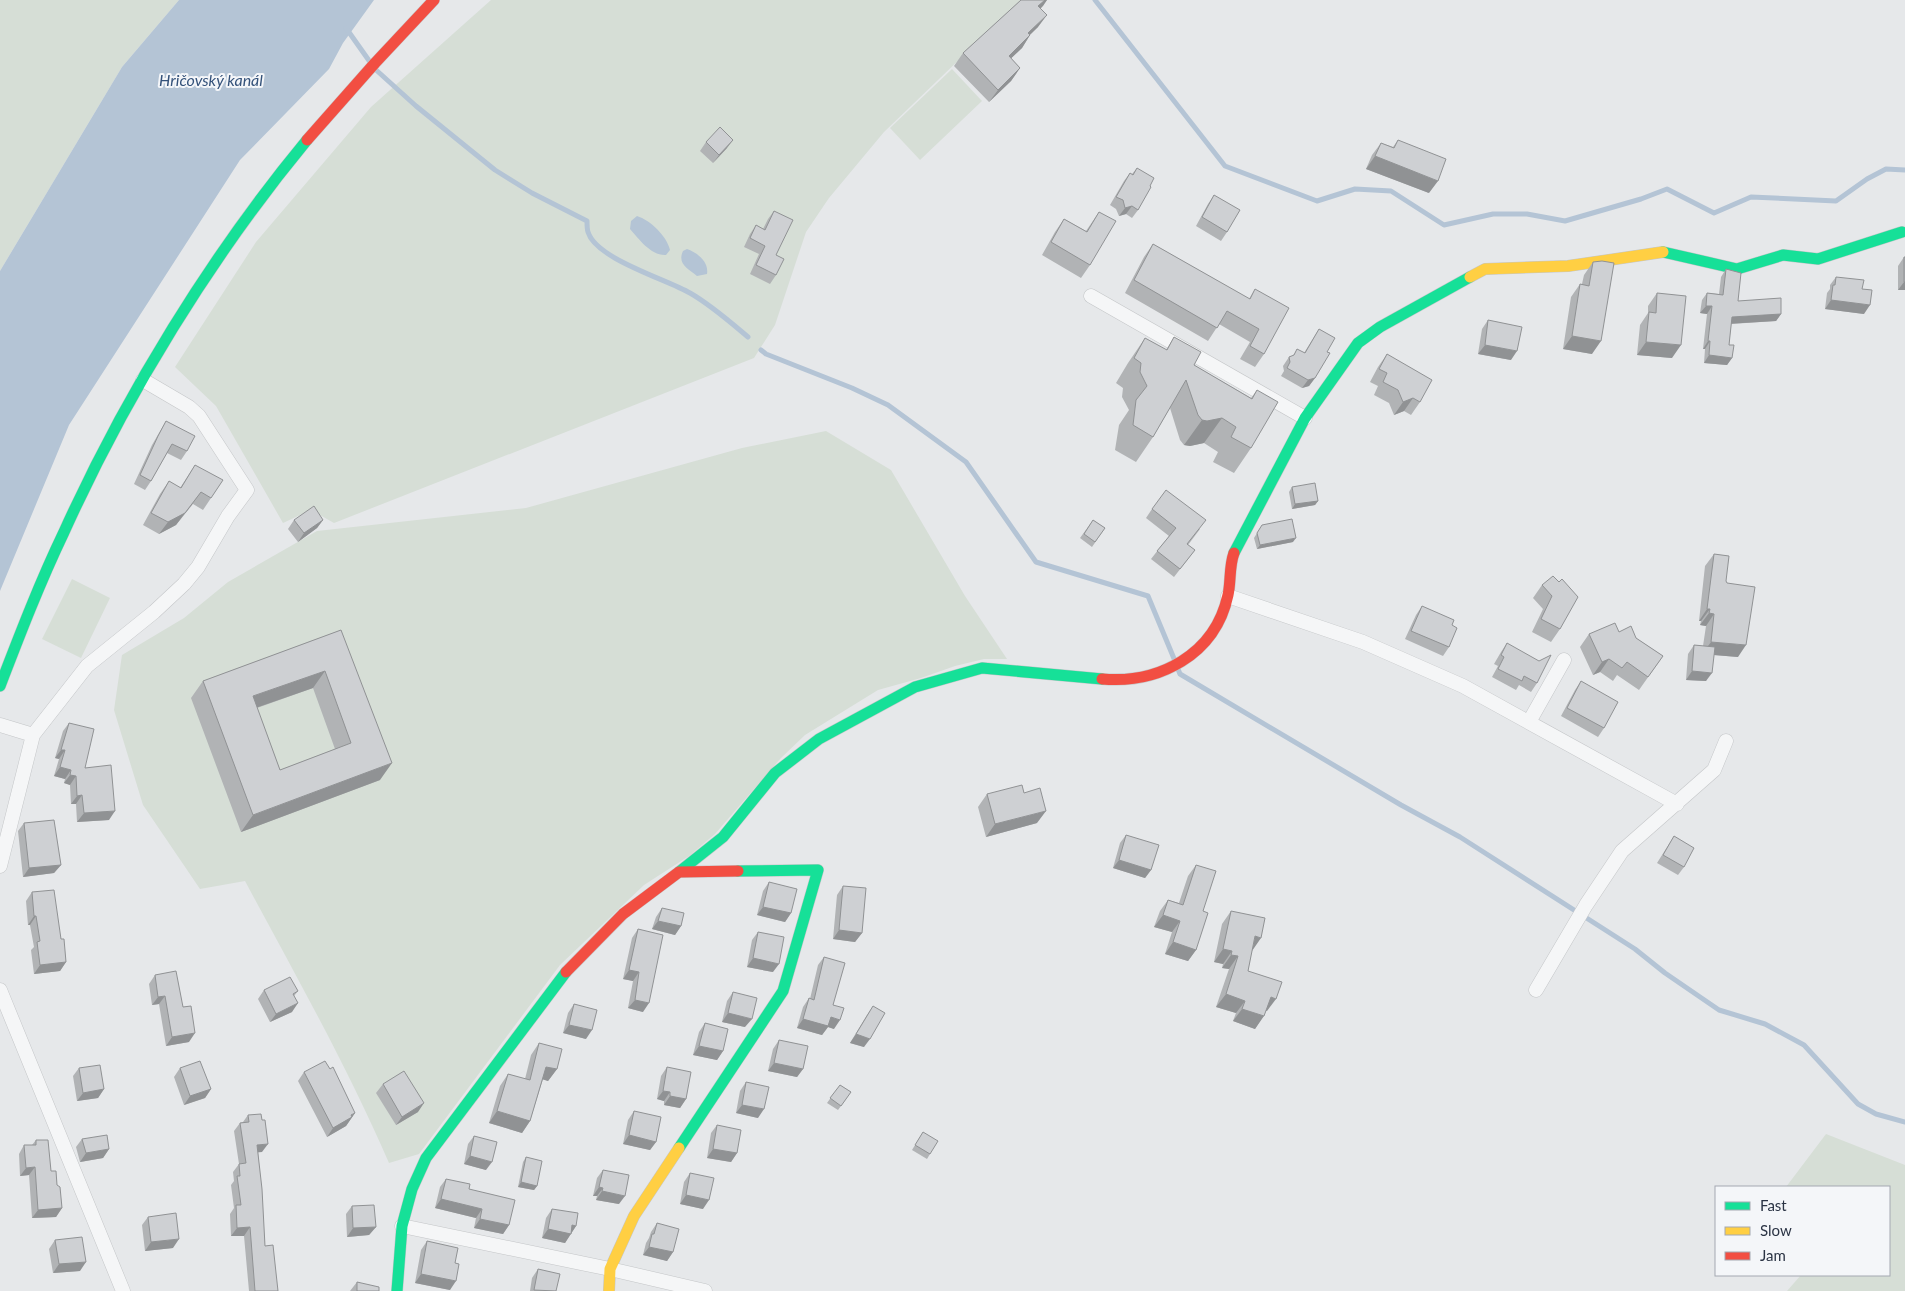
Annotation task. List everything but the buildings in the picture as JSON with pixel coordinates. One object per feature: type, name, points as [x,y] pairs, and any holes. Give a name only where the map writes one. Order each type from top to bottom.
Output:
[{"type":"street","points":[[0,686],[25,620],[65,529],[143,380],[237,230],[303,144],[374,61],[434,0]]},
{"type":"street","points":[[397,1291],[402,1226],[412,1189],[426,1158],[566,971],[623,914],[722,837],[775,773],[818,739],[915,687],[982,668],[1116,680],[1150,675],[1183,662],[1203,645],[1218,623],[1228,596],[1233,556],[1305,418],[1358,343],[1380,327],[1484,269],[1568,266],[1665,252],[1737,269],[1783,255],[1818,259],[1902,232]]},
{"type":"street","points":[[1091,296],[1305,418]]},
{"type":"street","points":[[0,866],[33,735],[87,666],[154,612],[198,567],[228,516],[247,490],[199,416],[189,407],[143,380]]},
{"type":"street","points":[[1228,596],[1362,642],[1464,686],[1677,804]]},
{"type":"street","points":[[1529,722],[1564,660]]},
{"type":"street","points":[[0,725],[33,735]]},
{"type":"street","points":[[1536,990],[1586,904],[1622,851],[1714,770],[1726,741]]},
{"type":"street","points":[[609,1291],[610,1269],[634,1216],[783,991],[818,870],[679,872]]},
{"type":"street","points":[[0,990],[123,1291]]},
{"type":"street","points":[[402,1226],[610,1269],[705,1291]]},
{"type":"shaded area","points":[[0,0],[179,0],[122,67],[0,271]]},
{"type":"shaded area","points":[[491,0],[1021,0],[884,132],[829,198],[806,232],[775,325],[754,358],[334,523],[311,510],[283,523],[216,406],[175,367],[256,242],[371,107]]},
{"type":"shaded area","points":[[952,69],[982,101],[920,160],[890,128]]},
{"type":"shaded area","points":[[826,431],[891,470],[965,596],[1007,659],[984,659],[878,690],[805,735],[781,758],[715,834],[689,856],[644,885],[560,965],[419,1154],[389,1163],[338,1056],[245,881],[200,889],[143,805],[114,710],[122,655],[184,618],[228,582],[317,531],[526,508],[742,448]]},
{"type":"shaded area","points":[[72,579],[110,598],[81,658],[42,639]]},
{"type":"shaded area","points":[[1826,1134],[1905,1165],[1905,1291],[1787,1291],[1800,1276],[1890,1276],[1890,1186],[1787,1186]]},
{"type":"water","name":"Hričovský kanál","points":[[179,0],[374,0],[343,43],[329,69],[240,160],[69,425],[0,591],[0,271],[122,67]]},
{"type":"water","points":[[637,216],[647,221],[662,234],[670,250],[666,255],[650,250],[630,229],[631,221]]},
{"type":"water","points":[[687,249],[702,258],[707,274],[697,276],[684,266],[681,259],[683,251]]},
{"type":"waterway","points":[[1095,0],[1225,166],[1317,201],[1355,189],[1391,191],[1444,225],[1493,214],[1527,214],[1565,221],[1641,199],[1667,189],[1714,213],[1751,197],[1836,201],[1867,179],[1886,169],[1905,170]]},
{"type":"waterway","points":[[346,28],[370,62]]},
{"type":"waterway","points":[[375,69],[416,106],[495,170],[532,193],[587,221],[588,232],[594,242],[604,251],[633,267],[690,293],[713,308],[748,337]]},
{"type":"waterway","points":[[761,350],[766,354],[852,388],[888,405],[966,462],[1036,562],[1148,596],[1175,661]]},
{"type":"waterway","points":[[1178,669],[1180,674],[1401,805],[1460,837],[1635,949],[1665,973],[1719,1010],[1765,1024],[1804,1045],[1858,1104],[1876,1114],[1905,1122]]},
{"type":"traffic: fast","points":[[0,686],[30,608],[55,551],[88,481],[143,378],[204,279],[237,231],[307,140]]},
{"type":"traffic: fast","points":[[1663,252],[1737,269],[1783,255],[1818,259],[1902,232]]},
{"type":"traffic: fast","points":[[1234,553],[1305,418],[1358,343],[1380,327],[1470,277]]},
{"type":"traffic: fast","points":[[679,872],[723,837],[775,773],[819,739],[915,687],[982,668],[1102,679]]},
{"type":"traffic: fast","points":[[679,1148],[783,991],[818,870],[738,871]]},
{"type":"traffic: fast","points":[[397,1291],[402,1226],[412,1189],[426,1158],[566,972]]},
{"type":"traffic: slow","points":[[1470,277],[1485,269],[1568,266],[1663,252]]},
{"type":"traffic: slow","points":[[609,1291],[610,1269],[634,1216],[679,1148]]},
{"type":"traffic: jam","points":[[307,140],[434,0]]},
{"type":"traffic: jam","points":[[1102,679],[1144,676],[1182,661],[1197,649],[1211,634],[1221,616],[1228,595],[1231,563],[1234,553]]},
{"type":"traffic: jam","points":[[566,972],[623,914],[679,872],[738,871]]}]
